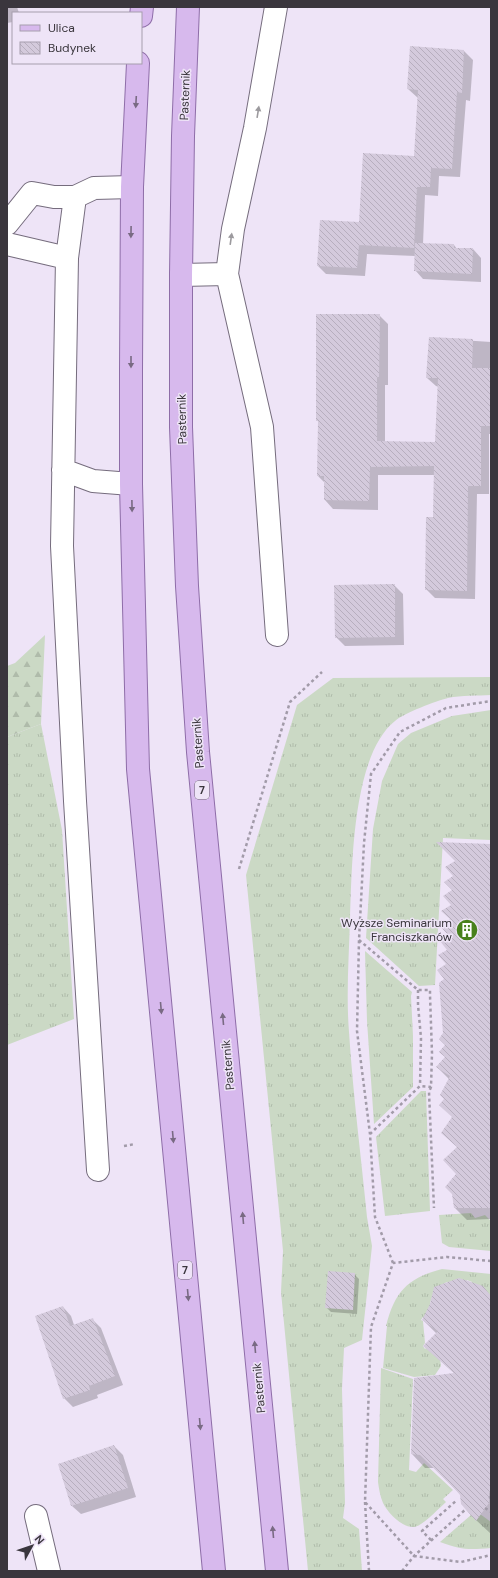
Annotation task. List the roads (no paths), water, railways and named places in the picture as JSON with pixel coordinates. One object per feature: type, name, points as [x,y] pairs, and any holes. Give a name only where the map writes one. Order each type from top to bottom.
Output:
[{"type":"main road","name":"Pasternik","points":[[188,7],[183,136],[181,275],[182,443],[187,586],[198,752],[276,1571]]},
{"type":"main road","name":"7","points":[[138,64],[132,187],[131,484],[138,769],[214,1571]]},
{"type":"street","points":[[276,7],[255,128],[233,229],[227,274],[262,427],[276,635]]},
{"type":"street","points":[[7,224],[32,193],[76,197],[94,188],[132,187]]},
{"type":"street","points":[[76,197],[66,258],[62,546],[75,801],[98,1170]]},
{"type":"street","points":[[7,244],[66,258]]},
{"type":"street","points":[[181,275],[227,274]]},
{"type":"street","points":[[63,470],[93,481],[131,484]]},
{"type":"street","points":[[36,1516],[49,1571]]},
{"type":"place","name":"Wyższe Seminarium Franciszkanów","points":[[467,930]]}]
